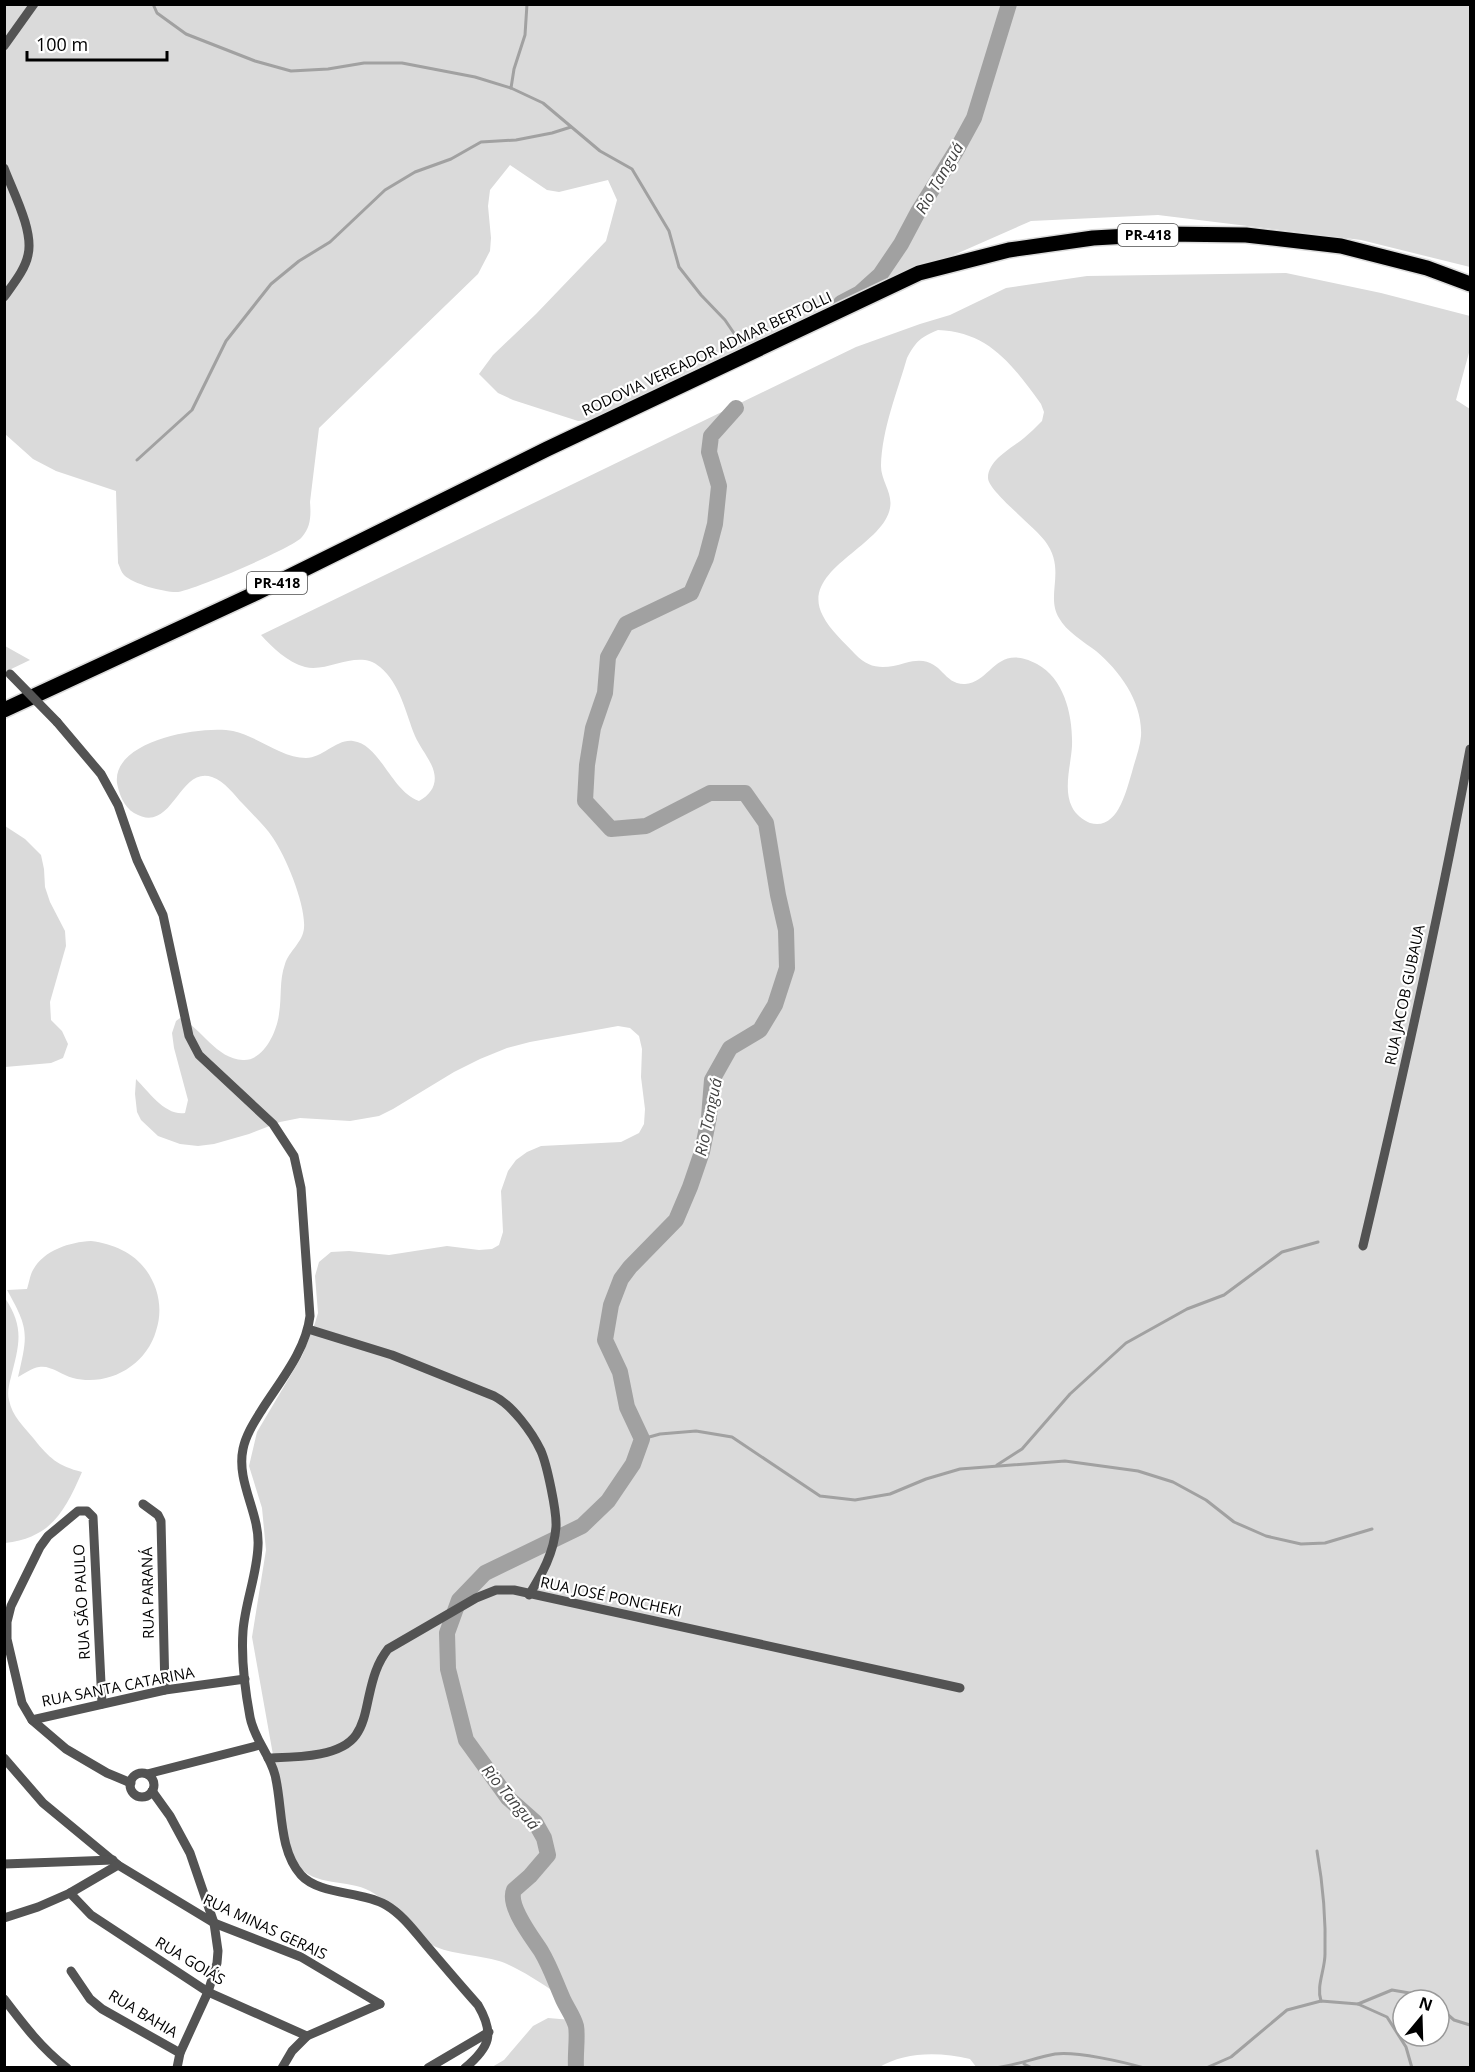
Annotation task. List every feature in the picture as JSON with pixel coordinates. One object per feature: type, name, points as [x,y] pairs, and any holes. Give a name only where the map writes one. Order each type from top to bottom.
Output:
[{"type":"highway","name":"RODOVIA VEREADOR ADMAR BERTOLLI","points":[[4,710],[256,593],[547,449],[919,273],[1009,250],[1093,238],[1165,234],[1246,235],[1341,246],[1427,268],[1470,284]]},
{"type":"street","points":[[4,46],[34,4]]},
{"type":"street","points":[[4,168],[29,236],[28,256],[18,277],[4,297]]},
{"type":"street","points":[[7,672],[57,722],[101,774],[118,805],[137,860],[163,915],[189,1036],[199,1056],[273,1124],[294,1156],[302,1188],[310,1316],[302,1345],[249,1432],[243,1449],[241,1471],[256,1522],[258,1547],[243,1631],[250,1720],[275,1774],[291,1862],[303,1877],[316,1885],[363,1896],[385,1904],[403,1918],[477,2005],[485,2018],[489,2032],[487,2045],[479,2056],[465,2067]]},
{"type":"street","name":"RUA JACOB GUBAUA","points":[[1363,1246],[1410,1046],[1446,877],[1470,749]]},
{"type":"street","name":"RUA JOSÉ PONCHEKI","points":[[308,1329],[392,1354],[505,1401],[514,1410],[541,1451],[553,1499],[556,1525],[545,1568],[529,1595],[960,1688]]},
{"type":"street","name":"RUA PARANÁ","points":[[144,1504],[158,1515],[161,1521],[165,1690]]},
{"type":"street","name":"RUA SÃO PAULO","points":[[32,1720],[22,1703],[7,1640],[7,1622],[11,1606],[40,1547],[48,1536],[78,1511],[87,1510],[93,1517],[102,1704]]},
{"type":"street","points":[[268,1758],[312,1755],[341,1747],[354,1738],[362,1725],[379,1659],[388,1649],[496,1590],[514,1590],[529,1595]]},
{"type":"street","name":"RUA SANTA CATARINA","points":[[32,1720],[165,1690],[245,1679]]},
{"type":"street","points":[[32,1720],[66,1749],[107,1773],[131,1783]]},
{"type":"street","points":[[147,1774],[154,1783],[152,1791],[146,1796],[138,1796],[132,1791],[131,1783],[139,1774],[147,1774],[260,1745]]},
{"type":"street","name":"RUA MINAS GERAIS","points":[[4,1758],[43,1803],[115,1862],[214,1923],[301,1957],[380,2004],[307,2036]]},
{"type":"street","points":[[152,1791],[182,1837],[214,1923],[218,1951],[217,1963],[208,1992],[180,2053],[177,2067]]},
{"type":"street","points":[[4,1864],[115,1862]]},
{"type":"street","points":[[4,1918],[38,1907],[69,1893],[115,1862]]},
{"type":"street","name":"RUA GOIÁS","points":[[69,1893],[91,1915],[208,1992],[307,2036]]},
{"type":"street","name":"RUA BAHIA","points":[[70,1971],[90,1999],[102,2009],[180,2053]]},
{"type":"street","points":[[4,1999],[31,2034],[52,2056],[67,2067]]},
{"type":"street","points":[[428,2067],[489,2032]]},
{"type":"street","points":[[282,2067],[292,2051],[307,2036]]},
{"type":"shaded area","points":[[4,5],[1470,5],[1470,267],[1361,240],[1158,215],[1031,221],[697,368],[591,420],[578,421],[498,393],[479,374],[493,355],[606,241],[617,200],[608,180],[559,192],[547,190],[510,165],[490,190],[488,206],[490,251],[478,274],[319,428],[310,502],[310,521],[302,537],[281,550],[219,578],[185,590],[164,591],[134,581],[121,571],[118,563],[116,491],[56,471],[33,459],[5,434]]},
{"type":"shaded area","points":[[1286,273],[1381,293],[1470,316],[1470,349],[1456,400],[1470,409],[1470,2067],[977,2068],[970,2059],[923,2054],[900,2058],[878,2068],[492,2067],[504,2060],[533,2026],[548,2018],[572,2020],[577,2017],[576,2009],[539,1982],[507,1964],[436,1947],[418,1935],[387,1904],[370,1891],[313,1877],[298,1865],[295,1859],[288,1839],[252,1637],[266,1550],[262,1508],[249,1466],[257,1432],[302,1356],[315,1323],[318,1313],[315,1276],[319,1262],[331,1252],[349,1251],[389,1255],[447,1246],[479,1250],[492,1249],[499,1245],[503,1232],[501,1191],[508,1171],[516,1160],[541,1146],[621,1142],[639,1133],[644,1124],[645,1109],[641,1077],[642,1049],[639,1036],[630,1028],[618,1026],[507,1048],[454,1072],[379,1116],[350,1121],[300,1118],[280,1122],[214,1144],[198,1146],[180,1144],[158,1136],[141,1120],[137,1112],[136,1079],[164,1107],[178,1113],[185,1113],[188,1100],[172,1033],[176,1021],[180,1018],[217,1049],[233,1058],[243,1060],[257,1056],[268,1044],[278,1021],[283,970],[303,933],[304,918],[294,882],[278,846],[266,829],[225,785],[212,777],[200,776],[191,781],[167,809],[158,816],[147,818],[134,813],[122,800],[117,783],[119,768],[129,756],[144,746],[182,733],[233,731],[279,751],[306,758],[318,755],[341,743],[353,741],[371,750],[401,788],[409,796],[419,801],[434,786],[435,775],[415,736],[393,681],[387,674],[380,667],[362,660],[314,668],[298,665],[275,650],[261,635],[856,347],[950,315],[1006,288],[1087,276]],"holes":[[[938,330],[956,332],[986,344],[999,354],[1010,364],[1041,404],[1044,412],[1042,421],[996,460],[988,478],[1003,500],[1040,535],[1051,552],[1055,572],[1055,609],[1062,623],[1113,668],[1128,689],[1138,712],[1141,736],[1127,789],[1114,815],[1108,821],[1100,824],[1090,823],[1080,816],[1073,810],[1069,800],[1068,785],[1072,746],[1069,711],[1061,689],[1047,671],[1023,658],[1012,658],[1003,660],[982,677],[965,684],[950,680],[934,665],[927,662],[917,661],[878,667],[866,663],[833,631],[823,616],[818,600],[822,585],[831,572],[873,535],[884,522],[890,508],[890,497],[881,466],[882,452],[891,411],[910,352],[919,340]]]},
{"type":"shaded area","points":[[5,646],[30,660],[5,672]]},
{"type":"shaded area","points":[[5,826],[25,839],[41,855],[45,887],[65,931],[66,946],[50,1002],[51,1020],[62,1031],[68,1044],[63,1058],[51,1063],[5,1067]]},
{"type":"shaded area","points":[[91,1241],[107,1244],[129,1254],[146,1270],[157,1292],[159,1307],[158,1323],[151,1343],[135,1364],[112,1376],[86,1380],[39,1367],[18,1377],[25,1341],[23,1323],[7,1290],[27,1289],[33,1270],[51,1252],[66,1245]]},
{"type":"shaded area","points":[[5,1298],[16,1318],[18,1328],[18,1346],[8,1392],[13,1411],[22,1426],[49,1456],[66,1467],[82,1472],[62,1510],[45,1529],[21,1540],[5,1543]]},
{"type":"waterway","points":[[153,4],[157,13],[186,34],[255,61],[291,71],[328,69],[364,63],[402,63],[475,77],[511,88],[543,103],[600,151],[632,169],[669,231],[679,267],[725,320],[742,345]]},
{"type":"waterway","points":[[511,88],[514,69],[525,35],[527,4]]},
{"type":"waterway","name":"Rio Tanguá","points":[[841,303],[860,293],[880,275],[956,151],[974,118],[1009,4]]},
{"type":"waterway","points":[[137,460],[192,410],[226,341],[271,284],[299,261],[330,242],[385,190],[415,172],[451,159],[481,142],[516,140],[571,127]]},
{"type":"waterway","name":"Rio Tanguá","points":[[576,2068],[575,2022],[550,1968],[517,1913],[513,1897],[514,1890],[548,1855],[544,1838],[535,1822],[508,1798],[466,1740],[448,1669],[447,1633],[459,1600],[485,1573],[582,1526],[608,1501],[633,1464],[642,1439],[627,1407],[620,1372],[605,1340],[611,1305],[621,1279],[630,1267],[676,1220],[702,1152],[709,1117],[712,1080],[730,1048],[760,1030],[775,1005],[787,968],[786,930],[766,823],[745,793],[710,793],[646,826],[611,829],[585,801],[587,765],[593,728],[605,693],[608,657],[626,624],[691,593],[706,558],[715,524],[719,486],[709,452],[711,436],[736,408]]},
{"type":"waterway","points":[[997,1465],[1022,1449],[1070,1394],[1126,1343],[1187,1309],[1224,1295],[1282,1252],[1318,1242]]},
{"type":"waterway","points":[[642,1439],[660,1434],[696,1431],[732,1437],[820,1496],[855,1500],[890,1494],[926,1479],[960,1469],[1065,1461],[1138,1471],[1173,1482],[1206,1500],[1234,1522],[1266,1536],[1301,1544],[1325,1543],[1372,1529]]},
{"type":"waterway","points":[[1317,1851],[1325,1928],[1321,2001]]},
{"type":"waterway","points":[[1206,2068],[1231,2057],[1287,2010],[1321,2001],[1358,2004],[1391,1990]]},
{"type":"waterway","points":[[1358,2004],[1387,2017],[1406,2047],[1412,2068]]},
{"type":"waterway","points":[[1451,2017],[1470,2025]]},
{"type":"waterway","points":[[995,2068],[1064,2053],[1144,2068]]},
{"type":"waterway","points":[[1024,2064],[1032,2068]]}]
